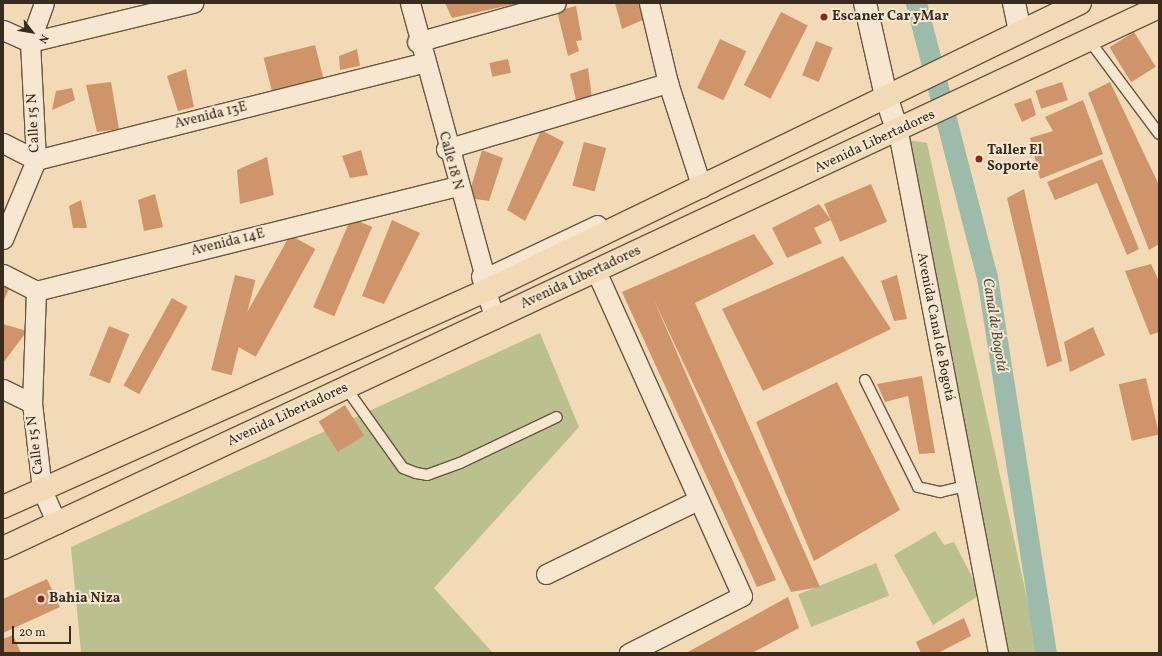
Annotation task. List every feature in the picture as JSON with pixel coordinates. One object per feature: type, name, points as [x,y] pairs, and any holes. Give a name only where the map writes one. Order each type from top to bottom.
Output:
[{"type":"main road","name":"Avenida Canal de Bogotá","points":[[865,3],[895,93],[904,129]]},
{"type":"main road","points":[[1014,3],[1015,33]]},
{"type":"main road","name":"Avenida Libertadores","points":[[3,507],[485,291],[701,182],[895,93],[1015,33],[1080,3]]},
{"type":"main road","name":"Avenida Libertadores","points":[[3,548],[904,129],[1159,7]]},
{"type":"street","name":"Calle 15 N","points":[[3,238],[36,160],[30,42],[44,3]]},
{"type":"street","points":[[3,30],[30,42],[192,3]]},
{"type":"street","name":"Calle 18 N","points":[[406,3],[419,41],[423,63],[448,148],[456,186],[485,291],[495,319]]},
{"type":"street","points":[[410,3],[448,148],[485,278],[701,182],[668,83],[649,3]]},
{"type":"street","points":[[419,41],[556,3]]},
{"type":"street","name":"Avenida 13E","points":[[36,160],[423,63]]},
{"type":"street","points":[[448,148],[668,83]]},
{"type":"street","name":"Avenida Canal de Bogotá","points":[[904,129],[966,486],[998,653]]},
{"type":"street","points":[[3,143],[36,160]]},
{"type":"street","name":"Avenida 14E","points":[[36,291],[456,186]]},
{"type":"street","points":[[596,271],[742,596],[629,653]]},
{"type":"street","points":[[3,274],[36,291]]},
{"type":"street","name":"Calle 15 N","points":[[36,291],[32,403],[42,490],[57,524]]},
{"type":"street","points":[[3,389],[32,403]]},
{"type":"street","points":[[546,574],[698,500]]},
{"type":"lane","points":[[1089,40],[1159,134]]},
{"type":"lane","points":[[865,380],[918,487],[940,492],[966,486]]},
{"type":"lane","points":[[346,388],[403,468],[427,475],[460,463],[557,417]]},
{"type":"green space","points":[[908,140],[927,143],[1039,653],[1007,653]]},
{"type":"green space","points":[[540,333],[579,427],[434,588],[493,653],[81,653],[71,547]]},
{"type":"green space","points":[[935,531],[944,545],[954,542],[981,594],[933,625],[894,555]]},
{"type":"green space","points":[[876,563],[889,595],[811,627],[798,594]]},
{"type":"building","points":[[445,3],[515,3],[515,4],[452,18]]},
{"type":"building","points":[[615,3],[642,3],[645,19],[622,29]]},
{"type":"building","points":[[576,6],[582,40],[576,41],[579,51],[568,56],[557,11]]},
{"type":"building","points":[[781,12],[808,26],[771,99],[744,85]]},
{"type":"building","points":[[1134,32],[1156,67],[1131,82],[1109,47]]},
{"type":"building","points":[[720,39],[746,51],[723,100],[697,88]]},
{"type":"building","points":[[816,41],[833,48],[819,82],[802,75]]},
{"type":"building","points":[[315,45],[323,78],[272,91],[264,58]]},
{"type":"building","points":[[357,49],[360,66],[340,70],[339,56]]},
{"type":"building","points":[[508,59],[511,73],[492,77],[489,63]]},
{"type":"building","points":[[588,68],[592,98],[576,100],[570,74]]},
{"type":"building","points":[[186,69],[194,107],[178,111],[167,76]]},
{"type":"building","points":[[111,82],[119,129],[97,132],[86,85]]},
{"type":"building","points":[[1062,82],[1068,100],[1041,109],[1035,91]]},
{"type":"building","points":[[1110,82],[1159,185],[1159,244],[1149,250],[1088,93]]},
{"type":"building","points":[[72,88],[75,100],[52,110],[56,91]]},
{"type":"building","points":[[1031,98],[1036,115],[1022,122],[1014,104]]},
{"type":"building","points":[[1083,100],[1103,154],[1040,179],[1030,138],[1053,131],[1045,117]]},
{"type":"building","points":[[541,130],[564,142],[525,221],[507,210]]},
{"type":"building","points":[[584,142],[606,148],[595,191],[572,185]]},
{"type":"building","points":[[361,150],[368,175],[350,178],[342,156]]},
{"type":"building","points":[[482,150],[503,158],[489,201],[468,198]]},
{"type":"building","points":[[267,157],[274,195],[240,204],[237,170]]},
{"type":"building","points":[[1102,159],[1139,249],[1127,255],[1097,183],[1055,200],[1047,182]]},
{"type":"building","points":[[871,184],[887,222],[840,242],[824,204]]},
{"type":"building","points":[[1024,189],[1062,361],[1047,367],[1007,198]]},
{"type":"building","points":[[155,194],[163,227],[144,231],[138,200]]},
{"type":"building","points":[[81,200],[87,228],[73,228],[69,206]]},
{"type":"building","points":[[819,204],[831,220],[814,228],[822,243],[787,258],[772,228]]},
{"type":"building","points":[[351,218],[372,227],[334,316],[313,307]]},
{"type":"building","points":[[392,220],[420,233],[384,304],[362,296]]},
{"type":"building","points":[[754,234],[774,264],[695,303],[820,587],[791,592],[653,298],[776,580],[757,587],[622,292]]},
{"type":"building","points":[[290,235],[315,249],[256,357],[230,343]]},
{"type":"building","points":[[843,256],[891,329],[763,391],[722,309]]},
{"type":"building","points":[[1151,264],[1159,281],[1159,332],[1150,335],[1125,271]]},
{"type":"building","points":[[235,275],[255,280],[232,375],[211,370]]},
{"type":"building","points":[[897,275],[907,319],[894,321],[881,281]]},
{"type":"building","points":[[3,286],[9,289],[3,302]]},
{"type":"building","points":[[172,298],[188,307],[139,394],[124,385]]},
{"type":"building","points":[[3,324],[27,331],[3,363]]},
{"type":"building","points":[[109,326],[129,334],[110,383],[89,375]]},
{"type":"building","points":[[1093,327],[1105,355],[1070,372],[1064,342]]},
{"type":"building","points":[[922,376],[935,453],[919,454],[908,396],[885,402],[877,384]]},
{"type":"building","points":[[1146,378],[1159,435],[1132,441],[1119,384]]},
{"type":"building","points":[[837,382],[900,510],[814,561],[756,422]]},
{"type":"building","points":[[345,405],[364,436],[338,452],[319,421]]},
{"type":"building","points":[[47,579],[60,607],[3,633],[3,599]]},
{"type":"building","points":[[788,597],[799,628],[752,653],[686,653]]},
{"type":"building","points":[[964,618],[971,636],[938,653],[921,653],[916,642]]},
{"type":"building","points":[[13,635],[21,653],[3,653],[3,639]]},
{"type":"waterway","name":"Canal de Bogotá","points":[[916,3],[987,277],[1046,653]]},
{"type":"place","name":"Escaner Car yMar","points":[[824,17]]},
{"type":"place","name":"Taller El Soporte","points":[[979,159]]},
{"type":"place","name":"Bahia Niza","points":[[41,599]]}]
